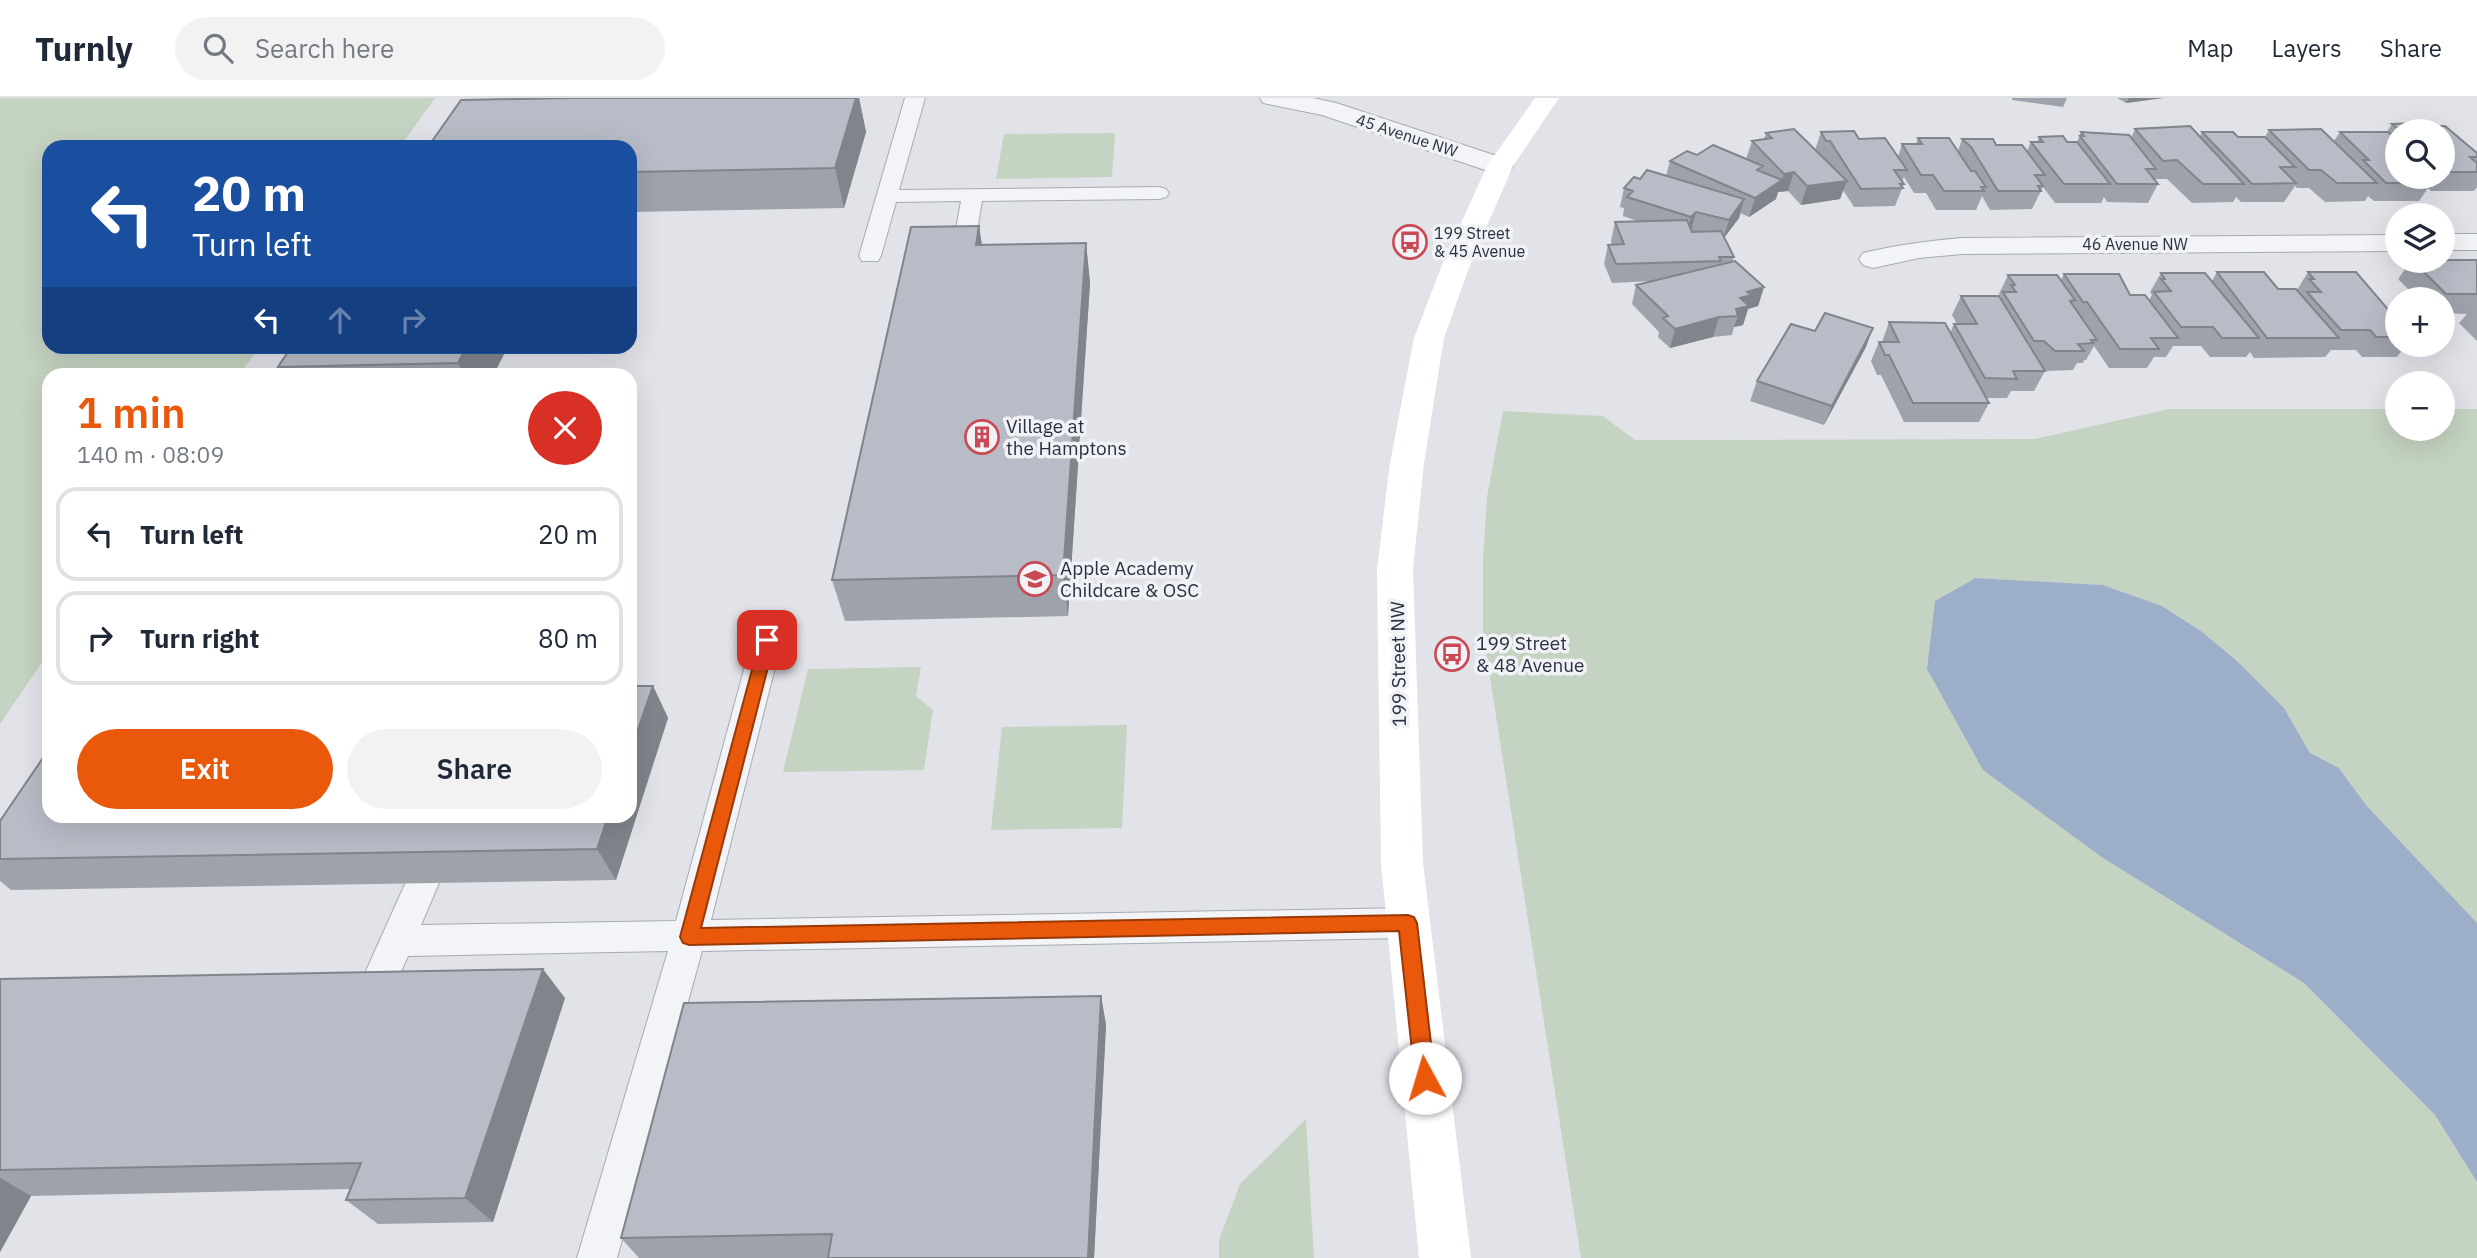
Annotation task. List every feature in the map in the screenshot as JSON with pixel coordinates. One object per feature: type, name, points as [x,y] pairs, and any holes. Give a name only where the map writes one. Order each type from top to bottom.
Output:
[{"type":"main road","name":"199 Street NW","points":[[1445,1258],[1402,863],[1395,569],[1407,463],[1429,338],[1456,265],[1500,166],[1547,98]]},
{"type":"street","name":"45 Avenue NW","points":[[1272,98],[1327,108],[1500,166]]},
{"type":"street","points":[[2455,242],[2477,242]]},
{"type":"street","name":"46 Avenue NW","points":[[1873,260],[1919,250],[1962,246],[2385,243]]},
{"type":"lane","points":[[870,256],[915,98]]},
{"type":"lane","points":[[887,195],[1159,193]]},
{"type":"lane","points":[[973,195],[963,251],[985,266]]},
{"type":"lane","points":[[597,1258],[689,937],[767,640]]},
{"type":"lane","points":[[370,1002],[422,883]]},
{"type":"lane","points":[[396,941],[1408,923]]},
{"type":"green space","points":[[0,98],[435,98],[405,140],[42,140],[42,354],[254,354],[244,368],[42,368],[42,662],[0,724]]},
{"type":"green space","points":[[1115,133],[1112,177],[996,179],[1004,134]]},
{"type":"green space","points":[[2169,409],[2385,409],[2385,441],[2455,441],[2455,409],[2477,409],[2477,923],[2366,805],[2339,768],[2310,753],[2284,708],[2236,660],[2201,631],[2162,606],[2103,585],[1976,578],[2103,858],[2304,983],[2435,1115],[2477,1182],[2477,1258],[1581,1258],[1483,633],[1483,561],[1487,497],[1503,411],[1603,416],[1635,440],[2035,439]]},
{"type":"green space","points":[[921,667],[916,696],[933,710],[924,770],[783,772],[808,669]]},
{"type":"green space","points":[[1127,725],[1122,828],[991,830],[1002,727]]},
{"type":"green space","points":[[1306,1119],[1314,1258],[1219,1258],[1219,1240],[1240,1184]]},
{"type":"water","points":[[1976,578],[2103,585],[2162,606],[2201,631],[2236,660],[2284,708],[2310,753],[2339,768],[2366,805],[2477,923],[2477,1182],[2435,1115],[2304,983],[2103,858],[1983,770],[1927,669],[1935,601]]},
{"type":"building","points":[[856,98],[835,168],[637,172],[637,140],[433,140],[461,100]]},
{"type":"building","points":[[2190,126],[2244,184],[2203,184],[2177,160],[2163,161],[2135,129]]},
{"type":"building","points":[[1794,129],[1847,181],[1807,186],[1794,172],[1784,174],[1752,141],[1772,138],[1766,133]]},
{"type":"building","points":[[2321,129],[2377,183],[2337,183],[2321,170],[2309,170],[2269,130]]},
{"type":"building","points":[[1854,131],[1859,139],[1885,138],[1907,170],[1894,170],[1904,184],[1900,184],[1903,188],[1861,189],[1830,141],[1826,141],[1821,132]]},
{"type":"building","points":[[2081,132],[2129,135],[2156,169],[2146,169],[2158,184],[2117,184],[2080,136],[2084,136]]},
{"type":"building","points":[[2202,132],[2233,132],[2238,137],[2265,137],[2295,167],[2280,167],[2296,183],[2252,184]]},
{"type":"building","points":[[2340,132],[2385,132],[2385,182],[2363,160],[2369,160]]},
{"type":"building","points":[[2455,134],[2477,153],[2477,157],[2470,157],[2477,163],[2477,172],[2455,172]]},
{"type":"building","points":[[2063,136],[2067,142],[2077,142],[2110,184],[2064,184],[2031,142],[2043,142],[2039,137]]},
{"type":"building","points":[[1918,138],[1949,138],[1971,171],[1975,171],[1986,187],[1981,187],[1984,191],[1944,191],[1933,175],[1921,175],[1902,144],[1922,144]]},
{"type":"building","points":[[1962,139],[1993,139],[1996,145],[2022,145],[2045,175],[2035,175],[2043,186],[2038,186],[2041,191],[1998,191],[1971,147]]},
{"type":"building","points":[[1713,145],[1763,166],[1757,170],[1782,180],[1755,198],[1670,161],[1687,151],[1697,155]]},
{"type":"building","points":[[1647,170],[1744,199],[1729,220],[1696,212],[1691,217],[1627,197],[1633,191],[1624,188],[1634,177],[1640,179]]},
{"type":"building","points":[[1687,220],[1692,232],[1721,231],[1734,257],[1719,257],[1721,261],[1616,264],[1608,245],[1624,244],[1615,222]]},
{"type":"building","name":"Village at the Hamptons","points":[[979,226],[976,245],[1086,243],[1063,575],[832,580],[911,227]]},
{"type":"building","points":[[2455,260],[2477,260],[2477,294],[2455,294],[2455,287],[2439,287],[2425,273],[2455,273]]},
{"type":"building","points":[[1735,261],[1764,287],[1747,292],[1751,295],[1740,298],[1749,306],[1736,309],[1738,316],[1719,317],[1675,329],[1663,318],[1668,316],[1636,285]]},
{"type":"building","points":[[2217,272],[2264,272],[2278,289],[2296,289],[2339,338],[2267,338]]},
{"type":"building","points":[[2308,272],[2356,272],[2385,306],[2385,337],[2376,337],[2370,330],[2341,330],[2307,292],[2321,292],[2309,279],[2314,279]]},
{"type":"building","points":[[2161,273],[2205,273],[2259,338],[2222,338],[2213,327],[2181,327],[2154,292],[2171,291],[2161,279],[2165,279]]},
{"type":"building","points":[[2064,274],[2119,274],[2130,295],[2145,295],[2178,338],[2151,338],[2159,349],[2120,349]]},
{"type":"building","points":[[2008,275],[2057,275],[2075,300],[2070,301],[2097,340],[2091,340],[2093,343],[2078,344],[2084,351],[2055,351],[2044,341],[2034,341],[2003,292],[2016,292]]},
{"type":"building","points":[[1961,296],[1999,296],[2045,371],[2013,371],[2017,379],[1985,378],[1954,324],[1977,324]]},
{"type":"building","points":[[1825,313],[1873,328],[1832,406],[1757,381],[1791,324],[1815,331]]},
{"type":"building","points":[[1889,322],[1945,323],[1989,403],[1913,403],[1889,355],[1885,355],[1879,342],[1899,342]]},
{"type":"building","points":[[287,354],[463,354],[458,363],[278,367]]},
{"type":"building","points":[[637,686],[653,686],[637,732]]},
{"type":"building","points":[[42,759],[42,823],[606,823],[597,849],[0,859],[0,821]]},
{"type":"building","points":[[543,969],[465,1198],[346,1200],[361,1163],[0,1170],[0,979]]},
{"type":"building","points":[[1101,996],[1088,1258],[828,1258],[832,1234],[621,1238],[684,1003]]},
{"type":"place","name":"199 Street & 45 Avenue","points":[[1410,242]]},
{"type":"place","name":"Village at the Hamptons","points":[[982,437]]},
{"type":"place","name":"Apple Academy Childcare & OSC","points":[[1035,579]]},
{"type":"place","name":"199 Street & 48 Avenue","points":[[1452,654]]},
{"type":"route","points":[[767,640],[689,937],[1408,923],[1425,1078]]}]
